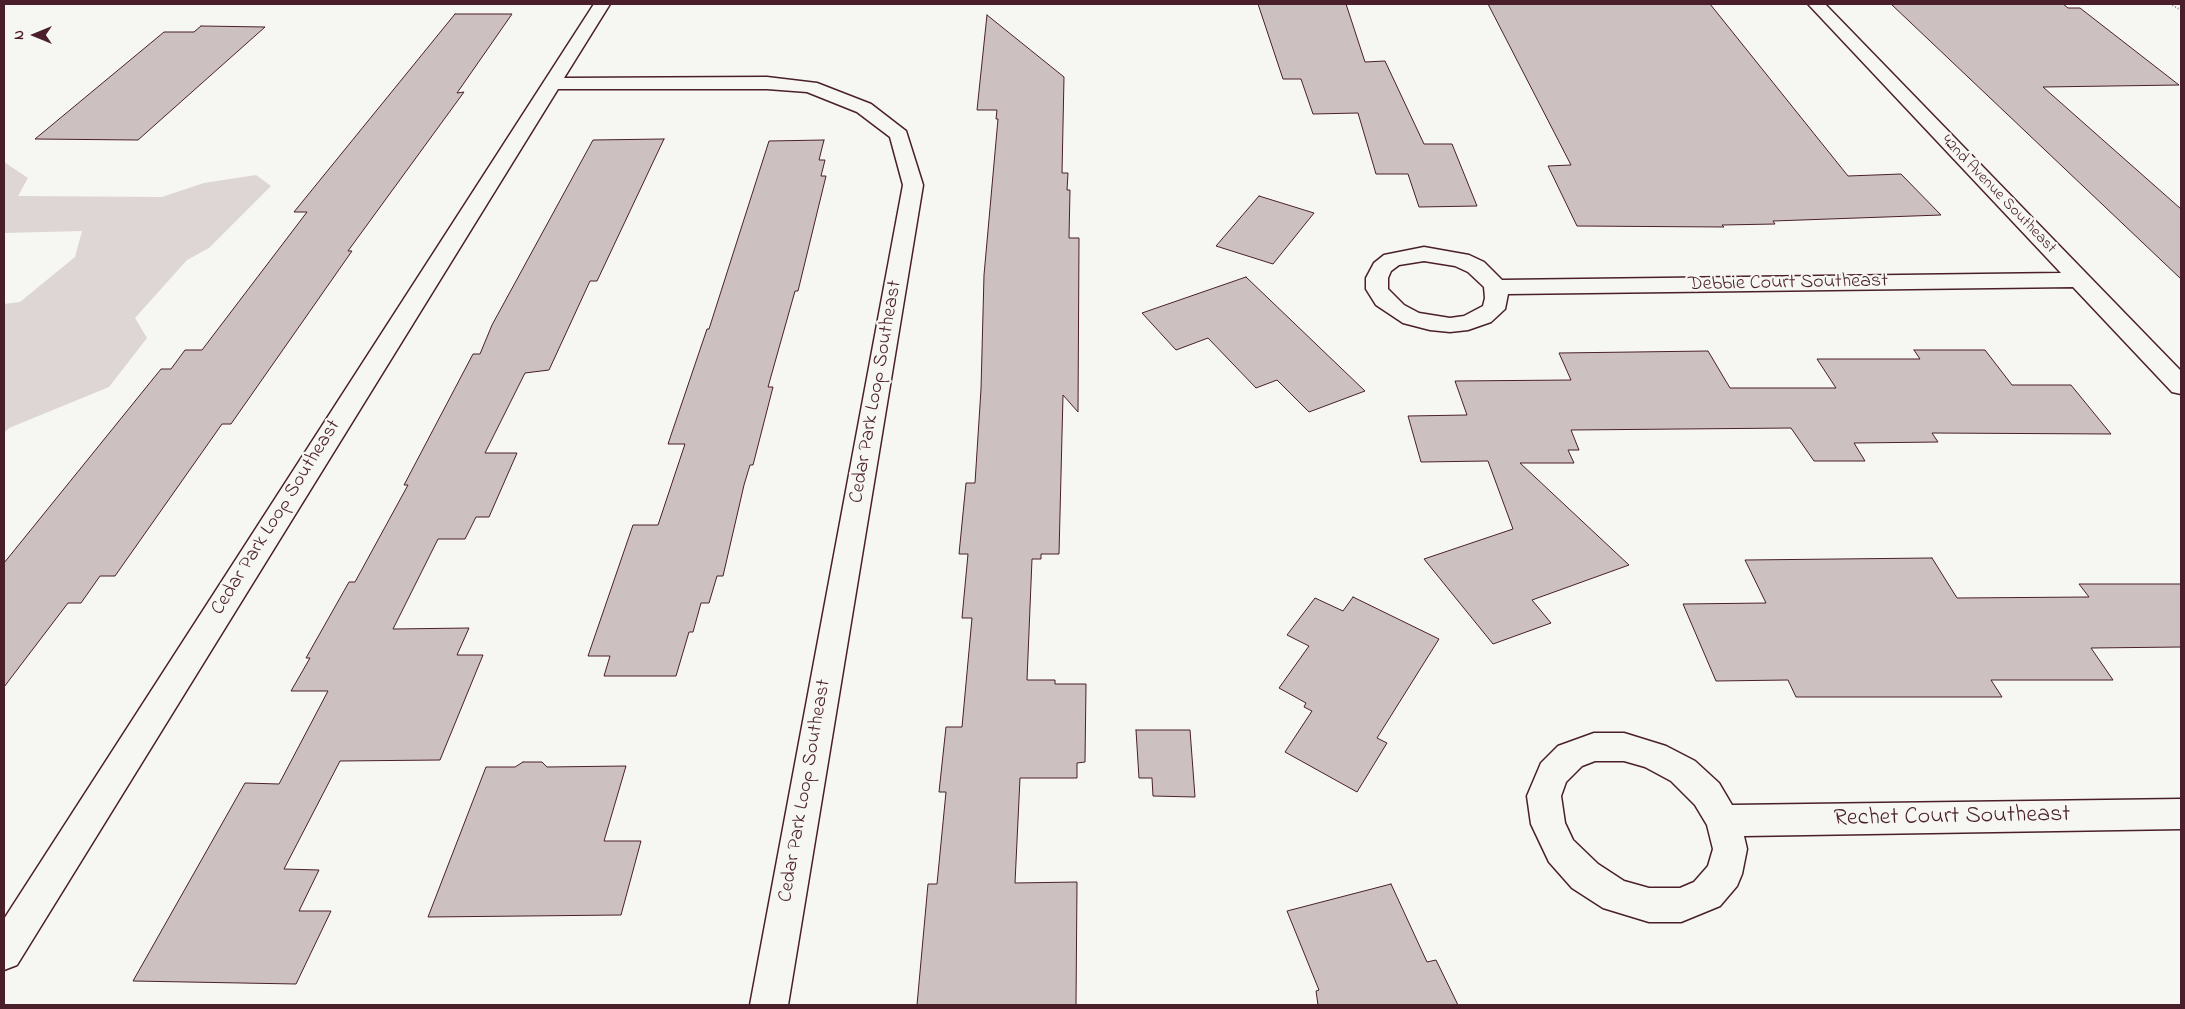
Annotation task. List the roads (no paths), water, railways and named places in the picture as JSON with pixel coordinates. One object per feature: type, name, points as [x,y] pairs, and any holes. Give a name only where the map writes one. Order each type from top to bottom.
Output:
[{"type":"street","name":"Cedar Park Loop Southeast","points":[[4,952],[602,4]]},
{"type":"street","name":"42nd Avenue Southeast","points":[[1816,4],[2181,386]]},
{"type":"street","name":"Cedar Park Loop Southeast","points":[[551,84],[767,83],[810,87],[864,108],[899,135],[913,185],[768,1005]]},
{"type":"street","points":[[1424,254],[1443,255],[1476,267],[1488,276],[1495,287],[1497,298],[1493,309],[1483,317],[1459,324],[1430,323],[1412,318],[1396,310],[1384,300],[1377,289],[1377,278],[1382,268],[1392,260],[1424,254]]},
{"type":"street","name":"Debbie Court Southeast","points":[[1495,287],[2080,280]]},
{"type":"street","points":[[1624,747],[1654,756],[1683,771],[1707,794],[1724,821],[1730,849],[1724,874],[1708,894],[1681,904],[1649,905],[1616,896],[1585,876],[1561,852],[1548,824],[1544,796],[1553,773],[1570,756],[1594,748],[1624,747]]},
{"type":"street","name":"Rechet Court Southeast","points":[[1724,821],[2181,814]]}]
